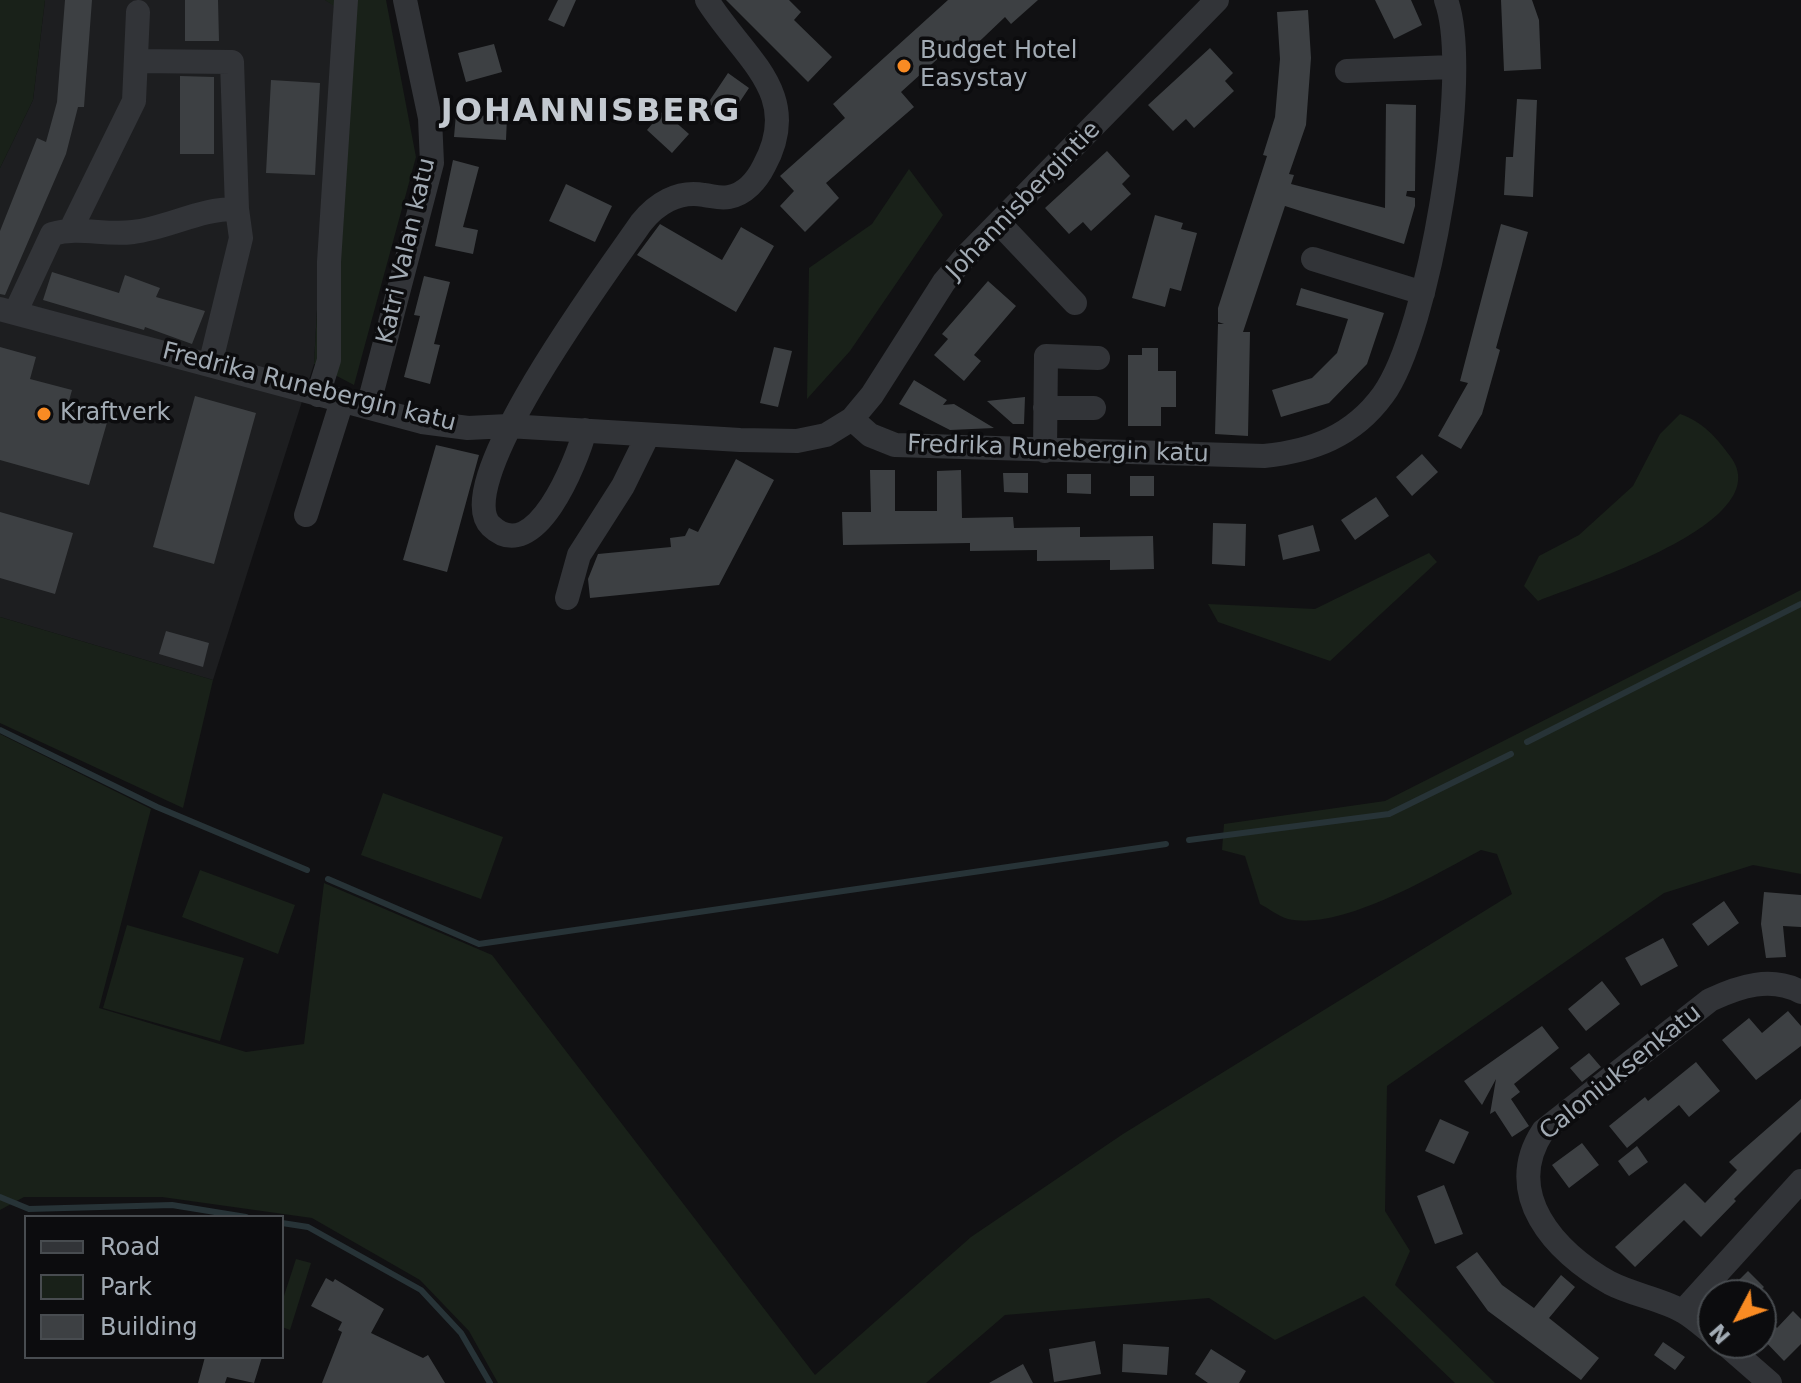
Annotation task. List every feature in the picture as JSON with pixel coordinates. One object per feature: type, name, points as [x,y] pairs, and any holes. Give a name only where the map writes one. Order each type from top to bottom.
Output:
[{"type":"street","points":[[318,395],[329,360],[329,262],[346,0]]},
{"type":"street","name":"Katri Valan katu","points":[[368,407],[432,163],[430,118],[405,0]]},
{"type":"street","points":[[585,430],[567,476],[539,524],[528,533],[517,535],[493,529],[487,522],[484,503],[508,426],[539,371],[651,210],[683,195],[732,197],[755,180],[772,150],[780,117],[772,89],[707,0]]},
{"type":"street","name":"Johannisbergintie","points":[[852,419],[872,395],[944,282],[1217,0]]},
{"type":"street","name":"Fredrika Runebergin katu","points":[[8,310],[422,422],[468,428],[508,426],[797,441],[826,435],[852,419],[870,435],[895,445],[1264,456],[1300,452],[1332,440],[1352,428],[1384,394],[1396,374],[1423,293],[1440,225],[1453,37],[1446,0]]},
{"type":"street","points":[[71,229],[134,101],[138,12]]},
{"type":"street","points":[[136,61],[232,62],[237,209],[241,238],[210,365]]},
{"type":"street","points":[[1347,71],[1452,67]]},
{"type":"street","points":[[8,310],[52,234],[71,229],[132,233],[221,208],[237,209]]},
{"type":"street","points":[[999,223],[1075,303]]},
{"type":"street","points":[[1313,259],[1423,293]]},
{"type":"street","points":[[1045,451],[1046,356],[1098,358]]},
{"type":"street","points":[[306,515],[342,401]]},
{"type":"street","points":[[1045,408],[1094,408]]},
{"type":"street","points":[[567,598],[579,555],[623,486],[648,435]]},
{"type":"street","name":"Caloniuksenkatu","points":[[1697,1322],[1683,1311],[1606,1281],[1569,1253],[1536,1214],[1526,1170],[1531,1150],[1543,1131],[1710,1000],[1735,988],[1765,983],[1786,984],[1801,992]]},
{"type":"street","points":[[1683,1311],[1801,1181]]},
{"type":"street","points":[[1742,1359],[1770,1383]]},
{"type":"shaded area","points":[[45,0],[325,0],[334,5],[314,364],[213,680],[0,617],[0,168],[33,100]]},
{"type":"green space","points":[[0,0],[45,0],[33,100],[0,168]]},
{"type":"green space","points":[[325,0],[386,0],[416,157],[354,385],[314,364],[334,6]]},
{"type":"green space","points":[[909,169],[943,215],[850,351],[807,399],[809,268],[872,224]]},
{"type":"green space","points":[[1680,414],[1708,431],[1730,456],[1738,480],[1727,504],[1703,526],[1669,547],[1538,601],[1524,586],[1539,556],[1579,535],[1633,486],[1660,434]]},
{"type":"green space","points":[[1429,553],[1437,562],[1330,661],[1218,622],[1208,604],[1315,609]]},
{"type":"green space","points":[[1801,590],[1801,874],[1753,865],[1664,893],[1387,1086],[1385,1211],[1410,1251],[1395,1285],[1495,1383],[1455,1383],[1364,1296],[1275,1340],[1209,1298],[1005,1315],[926,1383],[498,1383],[469,1331],[420,1280],[312,1218],[162,1197],[24,1197],[0,1210],[0,734],[151,809],[99,1008],[246,1052],[304,1044],[324,883],[492,955],[815,1375],[971,1237],[1123,1134],[1512,894],[1497,854],[1481,850],[1414,886],[1360,909],[1310,921],[1288,919],[1260,904],[1245,856],[1222,850],[1224,824],[1385,801]]},
{"type":"green space","points":[[0,617],[213,680],[183,808],[0,723]]},
{"type":"green space","points":[[383,793],[503,837],[481,899],[361,855]]},
{"type":"green space","points":[[200,870],[295,905],[278,954],[182,917]]},
{"type":"green space","points":[[127,925],[244,958],[220,1041],[103,1008]]},
{"type":"green space","points":[[296,1259],[311,1263],[290,1330],[284,1328],[284,1296]]},
{"type":"building","points":[[65,0],[92,0],[84,107],[78,107],[66,154],[5,295],[0,294],[0,231],[37,138],[46,142],[57,102]]},
{"type":"building","points":[[185,0],[218,0],[219,41],[185,41]]},
{"type":"building","points":[[558,0],[576,0],[564,27],[548,20]]},
{"type":"building","points":[[726,0],[789,0],[801,12],[794,20],[832,57],[808,82]]},
{"type":"building","points":[[948,0],[1038,0],[1011,24],[1005,17],[963,57],[943,54],[901,92],[914,107],[826,183],[839,198],[805,232],[780,206],[794,191],[780,176],[845,118],[833,104]]},
{"type":"building","points":[[1375,0],[1411,0],[1422,25],[1394,39]]},
{"type":"building","points":[[1501,0],[1532,0],[1539,20],[1541,69],[1504,71]]},
{"type":"building","points":[[1308,10],[1311,58],[1306,125],[1289,174],[1294,175],[1291,184],[1385,208],[1386,104],[1416,105],[1415,191],[1407,191],[1406,196],[1415,198],[1415,206],[1404,244],[1285,206],[1243,332],[1250,332],[1248,436],[1215,434],[1218,324],[1224,324],[1218,322],[1218,308],[1267,156],[1263,155],[1275,117],[1280,59],[1277,12]]},
{"type":"building","points":[[494,44],[502,72],[466,82],[458,53]]},
{"type":"building","points":[[1210,48],[1233,73],[1225,81],[1234,91],[1194,128],[1186,119],[1173,131],[1148,105]]},
{"type":"building","points":[[728,73],[749,88],[729,118],[708,103]]},
{"type":"building","points":[[180,76],[214,77],[214,154],[180,154]]},
{"type":"building","points":[[271,80],[320,83],[315,175],[266,173]]},
{"type":"building","points":[[1517,99],[1537,100],[1533,197],[1504,195],[1506,157],[1513,157]]},
{"type":"building","points":[[663,111],[689,134],[672,153],[647,130]]},
{"type":"building","points":[[456,114],[507,117],[506,140],[454,137]]},
{"type":"building","points":[[1107,151],[1130,176],[1122,184],[1131,194],[1091,231],[1083,222],[1069,234],[1045,208]]},
{"type":"building","points":[[453,160],[479,167],[463,227],[478,230],[473,254],[435,246]]},
{"type":"building","points":[[566,184],[612,206],[595,242],[549,221]]},
{"type":"building","points":[[1155,215],[1183,223],[1181,229],[1197,233],[1181,291],[1170,288],[1165,307],[1132,298]]},
{"type":"building","points":[[660,224],[722,260],[741,227],[774,246],[736,312],[637,255]]},
{"type":"building","points":[[1501,224],[1528,232],[1496,348],[1500,350],[1482,414],[1461,449],[1438,436],[1468,383],[1460,381]]},
{"type":"building","points":[[52,272],[119,293],[125,275],[160,288],[156,297],[205,311],[192,344],[145,327],[144,330],[43,300]]},
{"type":"building","points":[[424,276],[450,282],[434,344],[440,345],[430,384],[404,377],[420,316],[414,315]]},
{"type":"building","points":[[988,281],[1016,306],[974,355],[981,361],[964,381],[934,355],[948,339],[942,334]]},
{"type":"building","points":[[1301,288],[1384,313],[1367,364],[1329,403],[1281,417],[1272,390],[1312,378],[1337,353],[1348,319],[1296,305]]},
{"type":"building","name":"Kraftverk","points":[[0,347],[36,357],[30,379],[72,390],[67,408],[108,419],[89,485],[0,460]]},
{"type":"building","points":[[774,347],[792,351],[778,407],[760,403]]},
{"type":"building","points":[[1142,348],[1158,348],[1158,371],[1176,371],[1176,407],[1161,407],[1161,426],[1128,426],[1128,355],[1142,355]]},
{"type":"building","points":[[914,380],[947,400],[943,405],[954,404],[994,428],[950,430],[899,404]]},
{"type":"building","points":[[195,396],[256,413],[214,564],[153,547]]},
{"type":"building","points":[[1025,397],[1024,424],[1013,424],[987,401]]},
{"type":"building","points":[[436,445],[479,455],[447,572],[403,560]]},
{"type":"building","points":[[1422,454],[1438,472],[1412,496],[1396,477]]},
{"type":"building","points":[[736,459],[774,480],[719,585],[590,598],[588,579],[598,554],[671,547],[670,538],[685,536],[689,528],[698,532]]},
{"type":"building","points":[[870,470],[895,470],[895,511],[937,511],[937,471],[961,470],[962,518],[1013,517],[1014,528],[1080,527],[1080,537],[1153,536],[1154,569],[1110,570],[1110,560],[1037,561],[1037,550],[970,551],[970,543],[843,545],[842,512],[871,512]]},
{"type":"building","points":[[1003,473],[1028,473],[1028,493],[1004,492]]},
{"type":"building","points":[[1067,474],[1091,474],[1091,494],[1067,493]]},
{"type":"building","points":[[1130,476],[1154,476],[1154,496],[1130,496]]},
{"type":"building","points":[[1376,497],[1389,516],[1355,540],[1341,520]]},
{"type":"building","points":[[0,512],[73,533],[55,594],[0,578]]},
{"type":"building","points":[[1213,523],[1246,524],[1245,566],[1212,564]]},
{"type":"building","points":[[1313,525],[1320,551],[1283,560],[1278,535]]},
{"type":"building","points":[[166,631],[209,643],[203,667],[159,654]]},
{"type":"building","points":[[1764,892],[1801,895],[1801,927],[1783,926],[1786,957],[1766,958],[1761,924]]},
{"type":"building","points":[[1724,901],[1739,923],[1708,946],[1692,924]]},
{"type":"building","points":[[1663,938],[1678,966],[1641,986],[1625,958]]},
{"type":"building","points":[[1602,981],[1620,1004],[1586,1031],[1568,1009]]},
{"type":"building","points":[[1788,1011],[1801,1026],[1801,1046],[1756,1080],[1722,1040],[1749,1018],[1762,1033]]},
{"type":"building","points":[[1542,1026],[1559,1048],[1514,1084],[1520,1092],[1511,1099],[1529,1126],[1512,1137],[1495,1111],[1490,1114],[1496,1079],[1482,1105],[1464,1081]]},
{"type":"building","points":[[1589,1053],[1601,1067],[1582,1082],[1570,1068]]},
{"type":"building","points":[[1696,1062],[1720,1091],[1689,1117],[1679,1105],[1627,1148],[1609,1126],[1645,1097],[1648,1101]]},
{"type":"building","points":[[1801,1099],[1801,1132],[1701,1237],[1684,1220],[1635,1267],[1615,1247],[1685,1183],[1705,1203],[1737,1170],[1729,1162]]},
{"type":"building","points":[[1440,1119],[1469,1132],[1454,1164],[1425,1151]]},
{"type":"building","points":[[1582,1143],[1599,1165],[1569,1188],[1552,1165]]},
{"type":"building","points":[[1637,1146],[1648,1162],[1629,1176],[1618,1161]]},
{"type":"building","points":[[1444,1185],[1463,1234],[1435,1244],[1417,1196]]},
{"type":"building","points":[[1477,1252],[1502,1285],[1534,1308],[1561,1275],[1575,1287],[1549,1318],[1599,1358],[1581,1380],[1488,1311],[1456,1267]]},
{"type":"building","points":[[1748,1271],[1756,1279],[1740,1279]]},
{"type":"building","points":[[326,1278],[333,1282],[335,1279],[384,1309],[371,1333],[423,1358],[428,1355],[445,1383],[322,1383],[342,1332],[338,1330],[342,1322],[311,1306]]},
{"type":"building","points":[[1793,1311],[1801,1319],[1801,1344],[1784,1361],[1777,1354],[1777,1328]]},
{"type":"building","points":[[1095,1341],[1101,1374],[1054,1382],[1049,1349]]},
{"type":"building","points":[[1663,1342],[1685,1357],[1675,1370],[1654,1355]]},
{"type":"building","points":[[1123,1344],[1169,1347],[1167,1375],[1122,1372]]},
{"type":"building","points":[[1211,1349],[1246,1371],[1239,1383],[1208,1383],[1195,1374]]},
{"type":"building","points":[[204,1359],[261,1359],[254,1383],[227,1377],[225,1383],[198,1383]]},
{"type":"building","points":[[1023,1364],[1033,1383],[989,1383]]},
{"type":"waterway","points":[[1527,742],[1801,604]]},
{"type":"waterway","points":[[0,730],[157,807],[307,870]]},
{"type":"waterway","points":[[1189,840],[1389,814],[1511,754]]},
{"type":"waterway","points":[[328,879],[479,944],[1166,844]]},
{"type":"waterway","points":[[0,1197],[29,1209],[172,1205],[234,1215]]},
{"type":"waterway","points":[[284,1223],[308,1227],[421,1290],[461,1333],[490,1383]]},
{"type":"place","name":"Budget Hotel Easystay","points":[[904,66]]},
{"type":"place","name":"Kraftverk","points":[[44,414]]},
{"type":"district","name":"JOHANNISBERG","points":[[591,113]]}]
